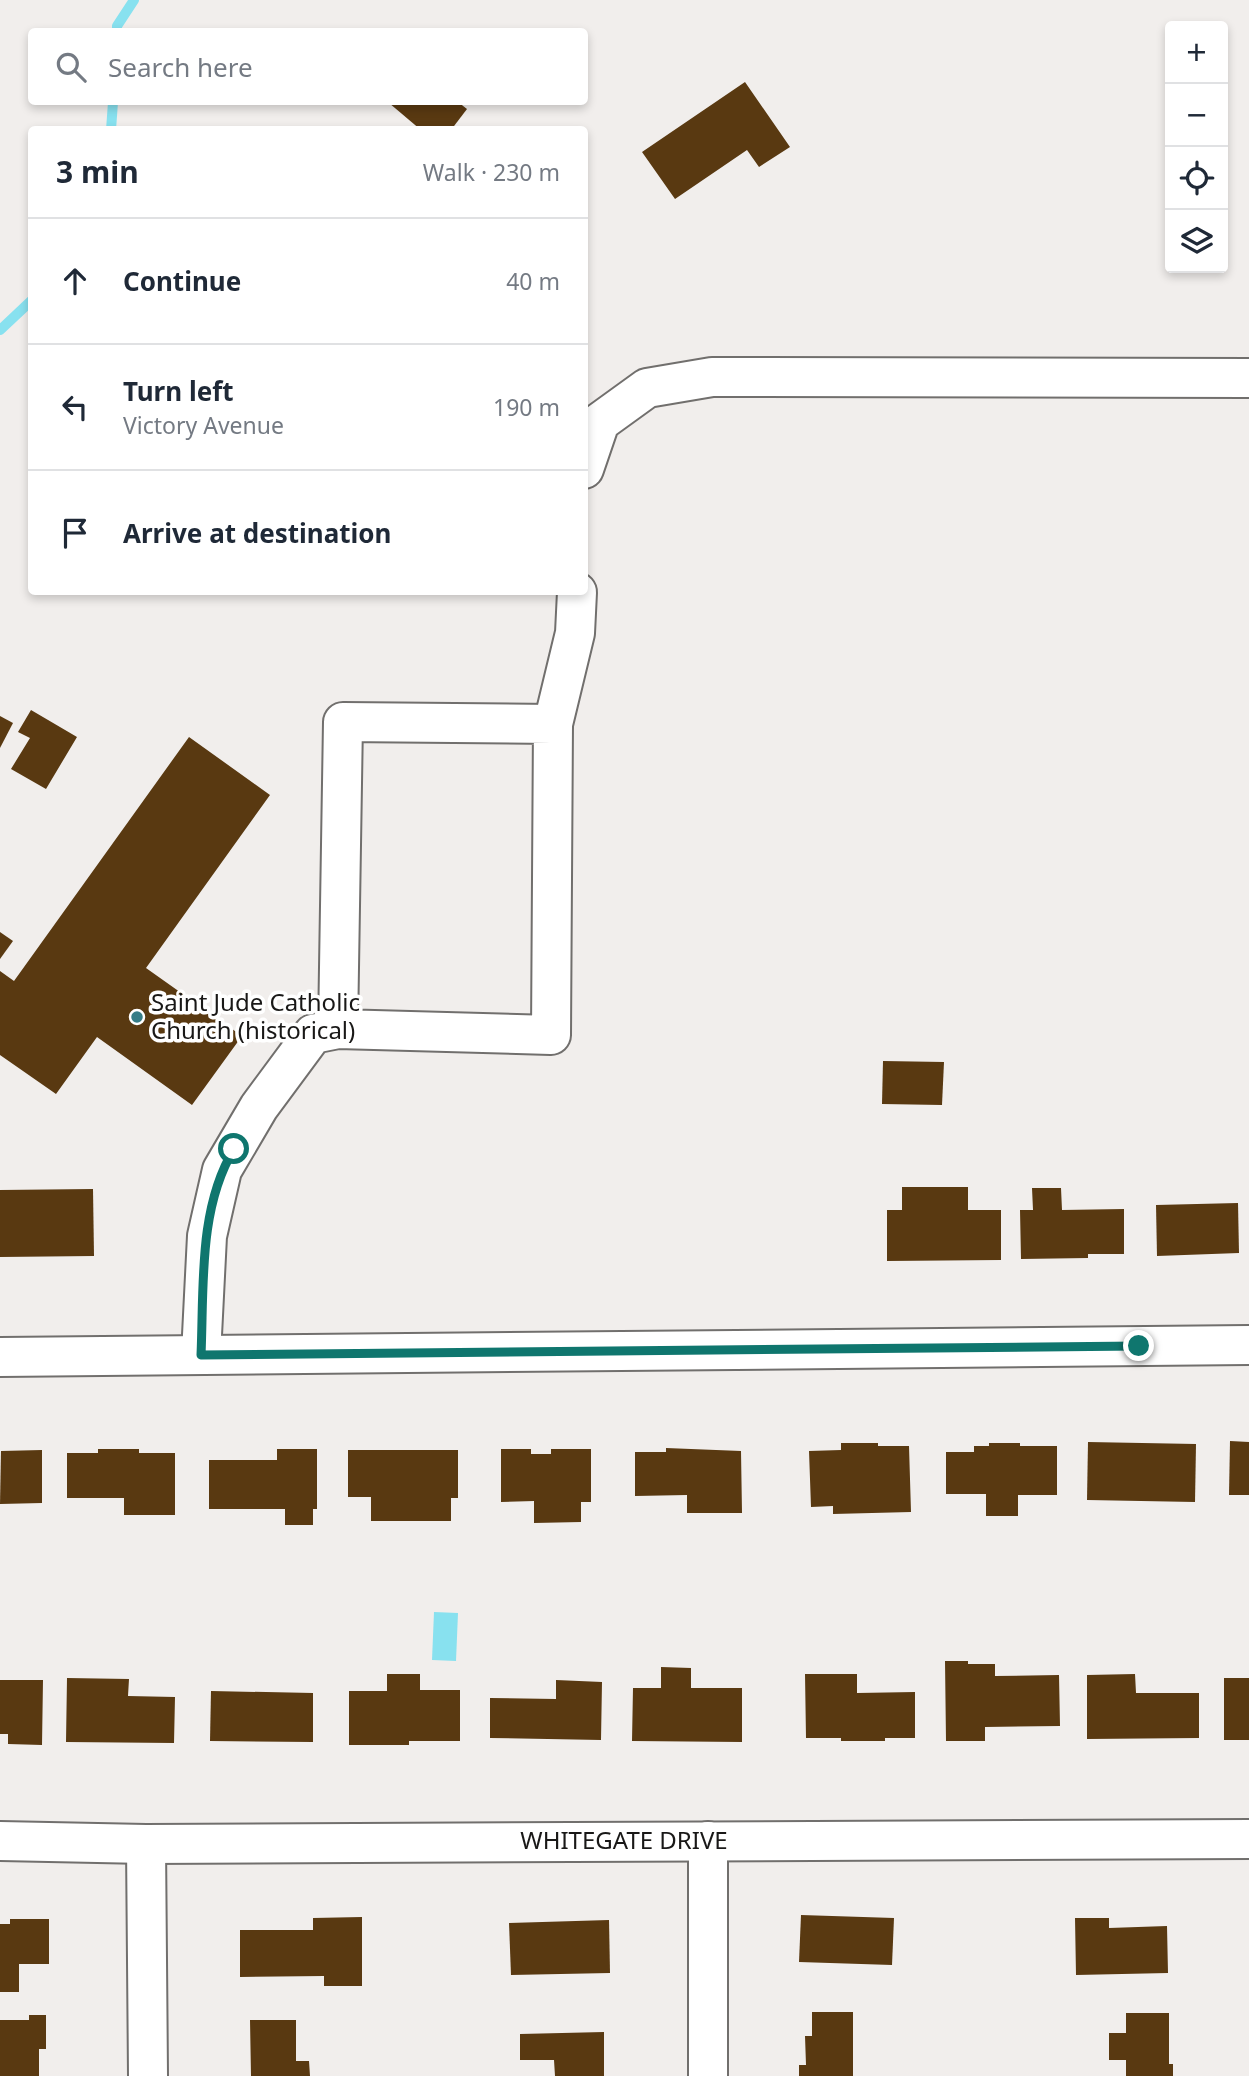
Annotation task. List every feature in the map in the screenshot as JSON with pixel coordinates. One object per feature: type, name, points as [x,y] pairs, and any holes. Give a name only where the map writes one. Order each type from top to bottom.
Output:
[{"type":"street","points":[[588,457],[600,422],[647,388],[712,377],[1249,378]]},
{"type":"street","points":[[201,1355],[207,1236],[222,1170],[259,1107],[313,1034],[338,1029],[551,1035],[554,724],[575,633],[577,595]]},
{"type":"street","points":[[338,1029],[343,722],[554,724]]},
{"type":"street","points":[[0,1357],[1249,1345]]},
{"type":"street","name":"WHITEGATE DRIVE","points":[[0,1841],[146,1843],[1249,1839]]},
{"type":"street","points":[[708,1841],[708,2076]]},
{"type":"street","points":[[146,1843],[148,2076]]},
{"type":"water","points":[[434,1612],[458,1613],[456,1661],[432,1660]]},
{"type":"building","points":[[745,82],[790,147],[759,167],[747,150],[675,199],[642,152]]},
{"type":"building","points":[[391,105],[462,105],[467,109],[454,126],[416,126]]},
{"type":"building","points":[[31,710],[77,737],[46,789],[11,769],[30,738],[18,732]]},
{"type":"building","points":[[0,716],[13,723],[0,748]]},
{"type":"building","points":[[189,737],[270,795],[146,968],[242,1036],[192,1105],[97,1037],[56,1094],[0,1055],[0,971],[14,981]]},
{"type":"building","points":[[0,932],[13,941],[0,959]]},
{"type":"building","points":[[883,1061],[944,1062],[942,1105],[882,1104]]},
{"type":"building","points":[[902,1187],[968,1187],[968,1210],[1001,1210],[1001,1260],[887,1261],[887,1210],[902,1210]]},
{"type":"building","points":[[1032,1188],[1061,1188],[1062,1210],[1124,1209],[1124,1254],[1088,1254],[1088,1258],[1021,1259],[1020,1210],[1033,1210]]},
{"type":"building","points":[[93,1189],[94,1256],[0,1257],[0,1190]]},
{"type":"building","points":[[1238,1203],[1239,1253],[1157,1256],[1156,1205]]},
{"type":"building","points":[[1230,1441],[1249,1442],[1249,1495],[1229,1495]]},
{"type":"building","points":[[1088,1442],[1196,1444],[1195,1502],[1087,1500]]},
{"type":"building","points":[[841,1443],[909,1446],[911,1512],[833,1514],[833,1506],[811,1507],[809,1451],[841,1450]]},
{"type":"building","points":[[989,1443],[1057,1446],[1057,1495],[1018,1495],[1018,1516],[986,1516],[986,1494],[946,1494],[946,1452],[974,1452],[974,1446],[989,1446]]},
{"type":"building","points":[[666,1448],[741,1451],[742,1513],[687,1513],[687,1495],[635,1496],[635,1452],[666,1452]]},
{"type":"building","points":[[98,1449],[139,1449],[139,1453],[175,1453],[175,1515],[124,1515],[124,1498],[67,1498],[67,1453],[98,1453]]},
{"type":"building","points":[[277,1449],[317,1449],[317,1509],[313,1509],[313,1525],[285,1525],[285,1509],[209,1509],[209,1460],[277,1460]]},
{"type":"building","points":[[501,1449],[531,1449],[531,1454],[551,1454],[551,1449],[591,1449],[591,1502],[581,1502],[581,1522],[534,1523],[534,1501],[501,1502]]},
{"type":"building","points":[[42,1450],[42,1503],[0,1504],[1,1451]]},
{"type":"building","points":[[348,1450],[458,1450],[458,1498],[451,1498],[451,1521],[371,1521],[371,1497],[348,1497]]},
{"type":"building","points":[[945,1661],[995,1664],[995,1676],[1059,1675],[1060,1726],[985,1727],[985,1741],[946,1741]]},
{"type":"building","points":[[661,1667],[691,1668],[691,1688],[742,1688],[742,1742],[632,1741],[633,1688],[661,1688]]},
{"type":"building","points":[[387,1674],[420,1674],[420,1690],[460,1690],[460,1741],[409,1741],[409,1745],[349,1745],[349,1691],[387,1691]]},
{"type":"building","points":[[805,1674],[857,1674],[857,1693],[915,1692],[915,1738],[841,1741],[841,1738],[806,1738]]},
{"type":"building","points":[[1135,1674],[1136,1693],[1199,1693],[1199,1738],[1087,1739],[1087,1675]]},
{"type":"building","points":[[67,1678],[129,1679],[128,1696],[175,1697],[174,1743],[66,1742]]},
{"type":"building","points":[[1224,1678],[1249,1678],[1249,1740],[1224,1740]]},
{"type":"building","points":[[0,1680],[43,1680],[42,1745],[8,1744],[8,1734],[0,1734]]},
{"type":"building","points":[[556,1680],[602,1682],[601,1740],[490,1738],[490,1698],[556,1699]]},
{"type":"building","points":[[211,1691],[313,1693],[313,1742],[210,1741]]},
{"type":"building","points":[[801,1915],[894,1918],[892,1965],[799,1962]]},
{"type":"building","points":[[362,1917],[362,1986],[324,1986],[324,1976],[240,1977],[240,1930],[313,1930],[313,1918]]},
{"type":"building","points":[[1075,1918],[1109,1918],[1109,1928],[1167,1926],[1168,1973],[1076,1975]]},
{"type":"building","points":[[10,1919],[49,1919],[49,1964],[19,1964],[19,1992],[0,1992],[0,1924],[10,1924]]},
{"type":"building","points":[[609,1920],[610,1973],[511,1975],[509,1923]]},
{"type":"building","points":[[812,2012],[853,2012],[853,2076],[799,2076],[799,2065],[806,2065],[805,2036],[812,2036]]},
{"type":"building","points":[[1126,2013],[1169,2013],[1169,2064],[1173,2064],[1173,2076],[1126,2076],[1126,2060],[1109,2060],[1109,2033],[1126,2033]]},
{"type":"building","points":[[29,2015],[46,2015],[46,2049],[39,2049],[39,2076],[0,2076],[0,2020],[29,2020]]},
{"type":"building","points":[[250,2020],[296,2020],[296,2061],[309,2061],[310,2076],[251,2076]]},
{"type":"building","points":[[604,2032],[604,2076],[555,2076],[554,2060],[520,2060],[520,2034]]},
{"type":"waterway","points":[[117,28],[134,0]]},
{"type":"waterway","points":[[111,126],[113,105]]},
{"type":"waterway","points":[[0,330],[28,304]]},
{"type":"place","name":"Saint Jude Catholic Church (historical)","points":[[137,1017]]},
{"type":"route","points":[[234,1149],[222,1170],[207,1236],[201,1355],[1139,1346]]}]
